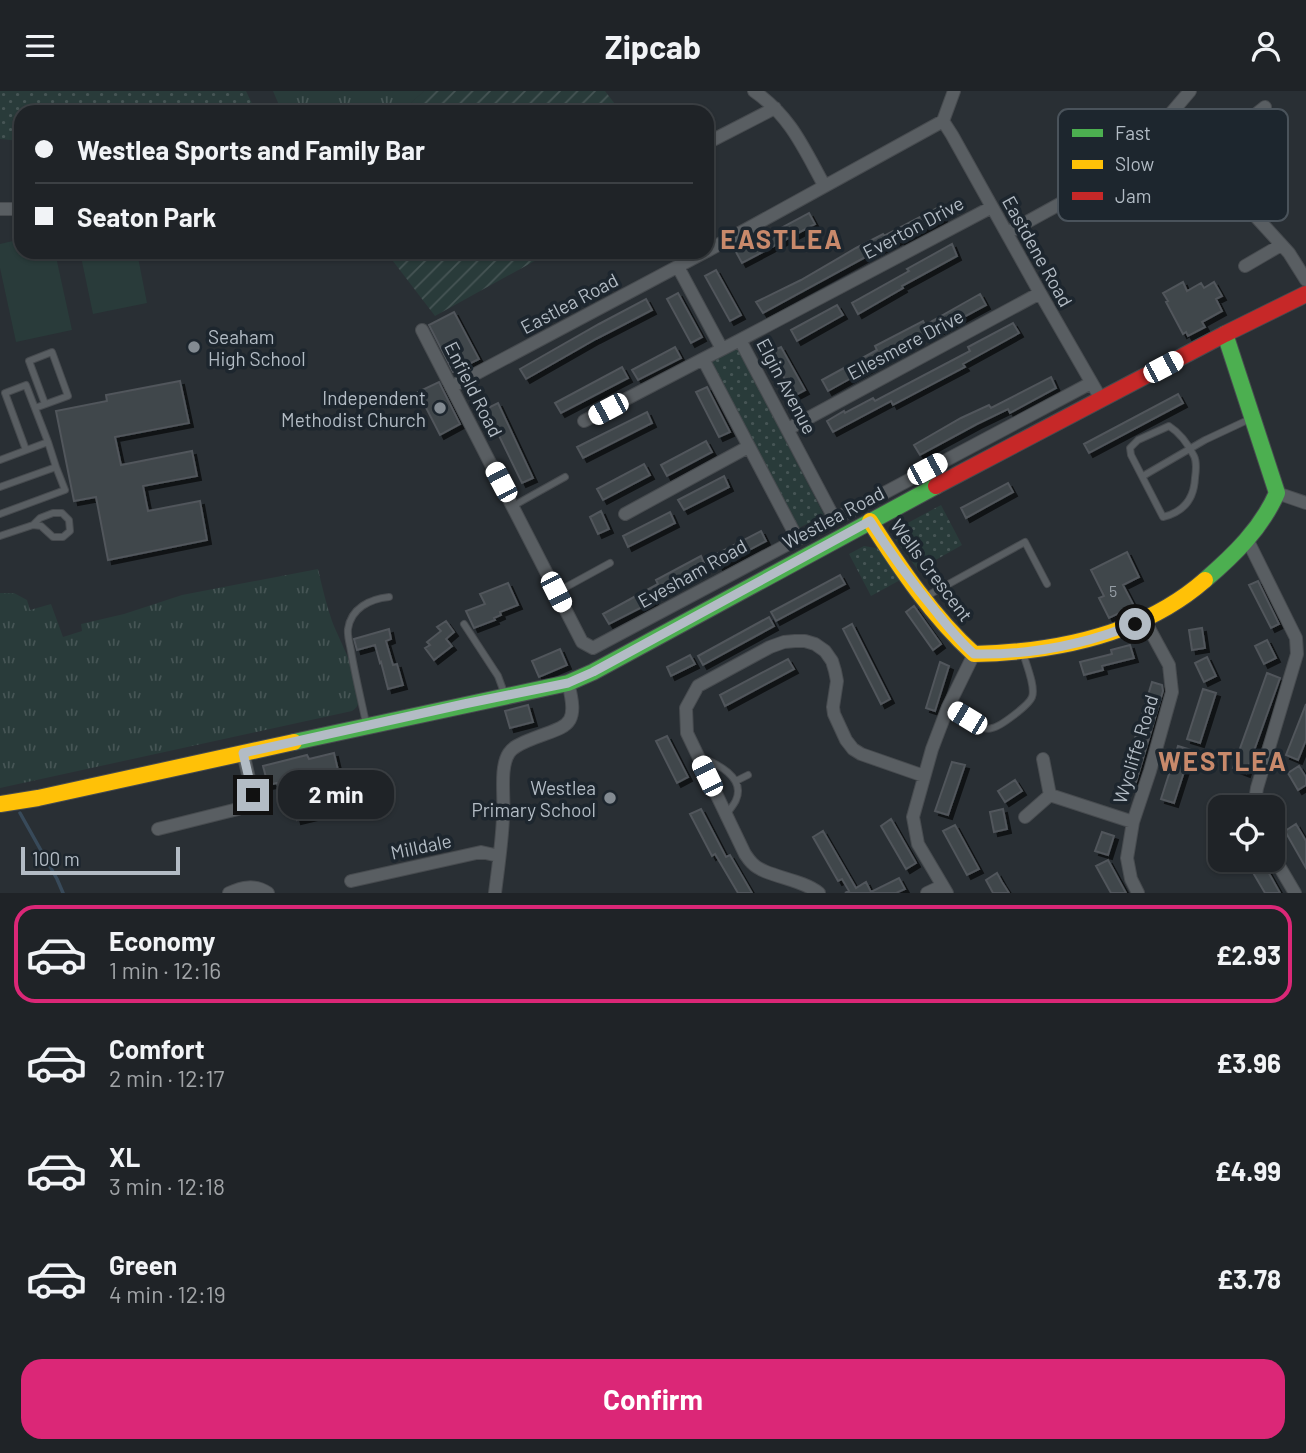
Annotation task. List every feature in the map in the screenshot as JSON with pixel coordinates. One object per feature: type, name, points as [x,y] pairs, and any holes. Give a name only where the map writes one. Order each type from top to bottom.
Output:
[{"type":"main road","name":"Westlea Road","points":[[0,804],[568,683],[593,672],[870,521],[1306,294]]},
{"type":"main road","points":[[974,654],[1066,646],[1114,632],[1144,619],[1192,591],[1248,541],[1270,510],[1277,493],[1225,334]]},
{"type":"main road","name":"Wells Crescent","points":[[870,521],[924,598],[962,644],[974,654]]},
{"type":"street","points":[[754,91],[788,122],[824,185]]},
{"type":"street","points":[[943,121],[954,91]]},
{"type":"street","points":[[1175,109],[1190,91]]},
{"type":"street","points":[[716,143],[775,109]]},
{"type":"street","name":"Eastlea Road","points":[[714,247],[943,121]]},
{"type":"street","name":"Eastdene Road","points":[[943,121],[1101,400]]},
{"type":"street","points":[[1007,233],[1058,205]]},
{"type":"street","name":"Everton Drive","points":[[740,340],[992,207]]},
{"type":"street","points":[[1259,221],[1289,253],[1306,279]]},
{"type":"street","points":[[1245,266],[1281,245]]},
{"type":"street","name":"Eastlea Road","points":[[451,387],[692,259]]},
{"type":"street","points":[[678,267],[722,349]]},
{"type":"street","name":"Ellesmere Drive","points":[[788,429],[1040,293]]},
{"type":"street","name":"Enfield Road","points":[[422,330],[582,642],[593,648]]},
{"type":"street","name":"Elgin Avenue","points":[[584,421],[740,340],[834,518]]},
{"type":"street","points":[[702,359],[797,538]]},
{"type":"street","name":"Evesham Road","points":[[593,648],[1091,383]]},
{"type":"street","points":[[625,515],[748,447]]},
{"type":"street","points":[[1277,493],[1306,503]]},
{"type":"street","points":[[1248,541],[1301,637],[1256,795]]},
{"type":"street","name":"Wycliffe Road","points":[[1138,893],[1131,879],[1127,858],[1133,822],[1172,692],[1169,665],[1144,619]]},
{"type":"street","points":[[818,893],[800,882],[752,865],[745,854],[687,733],[686,708],[698,687],[770,647],[784,642],[805,641],[816,644],[832,661],[837,681],[834,714],[853,749],[924,776]]},
{"type":"street","points":[[593,648],[593,672]]},
{"type":"street","points":[[927,893],[944,889],[918,844],[913,817],[932,749],[948,707],[974,654]]},
{"type":"street","points":[[495,893],[505,763],[508,754],[514,747],[561,727],[572,717],[568,683]]},
{"type":"street","points":[[158,829],[238,809],[253,795],[243,753]]},
{"type":"street","points":[[1043,759],[1050,795]]},
{"type":"street","points":[[1050,795],[1133,822]]},
{"type":"street","points":[[1025,817],[1050,795]]},
{"type":"street","name":"Milldale","points":[[351,881],[365,873],[481,852],[499,856]]},
{"type":"street","points":[[1282,872],[1294,893]]},
{"type":"street","points":[[229,893],[255,887],[268,893]]},
{"type":"lane","points":[[35,408],[46,404],[68,395],[52,352],[29,361],[46,404]]},
{"type":"lane","points":[[0,514],[65,490],[26,385],[5,393],[26,450]]},
{"type":"lane","points":[[1143,476],[1205,440],[1253,418]]},
{"type":"lane","points":[[1169,426],[1179,433],[1190,450],[1195,458],[1194,492],[1184,507],[1163,517],[1131,455],[1130,448],[1138,440],[1169,426]]},
{"type":"lane","points":[[0,460],[48,442]]},
{"type":"lane","points":[[0,487],[56,467]]},
{"type":"lane","points":[[513,506],[565,477]]},
{"type":"lane","points":[[0,536],[33,525],[41,526],[53,537],[63,537],[70,531],[69,520],[62,513],[40,518],[33,525]]},
{"type":"lane","points":[[924,598],[1025,542],[1047,584]]},
{"type":"lane","points":[[556,592],[610,563]]},
{"type":"lane","points":[[367,725],[347,630],[364,603],[388,597]]},
{"type":"lane","points":[[665,610],[674,627]]},
{"type":"lane","points":[[464,624],[498,676],[505,695]]},
{"type":"lane","points":[[948,707],[986,729],[995,727],[1028,704],[1033,688],[1022,651]]},
{"type":"lane","points":[[698,756],[717,764],[736,781],[736,800],[726,815]]},
{"type":"lane","points":[[736,781],[748,775]]},
{"type":"green space","points":[[0,91],[246,91],[253,105],[14,105],[14,140],[0,139]]},
{"type":"green space","points":[[273,91],[424,91],[409,105],[279,105]]},
{"type":"green space","points":[[424,91],[605,91],[616,105],[409,105]]},
{"type":"green space","points":[[14,241],[14,259],[57,259],[72,330],[16,342],[0,268],[0,244]]},
{"type":"green space","points":[[81,259],[138,259],[147,303],[93,314]]},
{"type":"green space","points":[[391,259],[538,259],[435,316]]},
{"type":"green space","points":[[736,345],[824,515],[797,529],[709,360]]},
{"type":"green space","points":[[941,505],[962,545],[918,570],[895,539],[904,525]]},
{"type":"green space","points":[[864,546],[882,549],[902,579],[871,596],[849,554]]},
{"type":"green space","points":[[318,569],[332,621],[356,679],[359,700],[354,710],[0,788],[0,593],[14,593],[27,600],[30,610],[51,604],[63,637],[82,631],[81,624],[124,614],[182,595]]},
{"type":"building","points":[[937,208],[943,218],[763,313],[756,302],[856,248]]},
{"type":"building","points":[[809,213],[815,224],[742,263],[736,252]]},
{"type":"building","points":[[952,244],[957,256],[858,314],[852,303]]},
{"type":"building","points":[[716,270],[741,315],[730,321],[705,276]]},
{"type":"building","points":[[1183,282],[1187,291],[1201,283],[1204,288],[1214,282],[1222,296],[1216,299],[1222,311],[1202,322],[1205,327],[1188,336],[1186,332],[1183,334],[1163,293]]},
{"type":"building","points":[[678,293],[702,337],[691,343],[667,299]]},
{"type":"building","points":[[980,294],[986,305],[940,330],[938,327],[911,340],[871,363],[873,366],[828,391],[822,380],[877,350],[875,346],[923,321],[925,325]]},
{"type":"building","points":[[646,299],[652,310],[526,379],[520,369]]},
{"type":"building","points":[[837,305],[843,315],[797,341],[791,330]]},
{"type":"building","points":[[454,312],[479,359],[453,372],[429,325]]},
{"type":"building","points":[[1013,323],[1019,333],[963,364],[965,367],[893,405],[891,401],[833,432],[827,421],[873,398],[875,401],[970,351],[968,347]]},
{"type":"building","points":[[675,347],[681,358],[638,380],[632,370]]},
{"type":"building","points":[[781,347],[805,390],[794,396],[770,352]]},
{"type":"building","points":[[622,367],[628,378],[561,413],[555,403]]},
{"type":"building","points":[[1051,377],[1056,388],[1010,413],[1008,409],[920,455],[914,445],[961,418],[989,405],[991,408]]},
{"type":"building","points":[[180,381],[189,423],[115,437],[121,465],[192,451],[197,476],[143,486],[148,511],[200,501],[207,540],[108,560],[96,497],[74,501],[56,411],[107,401],[106,395]]},
{"type":"building","name":"Independent Methodist Church","points":[[439,382],[460,424],[440,435],[418,392]]},
{"type":"building","points":[[707,387],[730,432],[719,437],[696,392]]},
{"type":"building","points":[[1178,394],[1183,403],[1089,453],[1084,444]]},
{"type":"building","points":[[498,403],[533,478],[522,483],[486,409]]},
{"type":"building","points":[[647,412],[652,423],[583,458],[577,447]]},
{"type":"building","points":[[706,441],[712,452],[667,476],[661,465]]},
{"type":"building","points":[[644,464],[650,475],[603,500],[597,489]]},
{"type":"building","points":[[724,476],[729,487],[684,510],[678,500]]},
{"type":"building","points":[[1008,483],[1013,492],[966,518],[961,508]]},
{"type":"building","points":[[601,511],[609,529],[598,534],[590,517]]},
{"type":"building","points":[[670,512],[675,523],[628,547],[623,536]]},
{"type":"building","points":[[761,531],[766,541],[719,566],[713,556]]},
{"type":"building","points":[[1127,552],[1139,577],[1123,585],[1134,606],[1109,618],[1099,598],[1104,596],[1091,570]]},
{"type":"building","points":[[701,556],[706,567],[652,597],[654,601],[609,624],[603,614],[658,584],[656,580]]},
{"type":"building","points":[[840,575],[845,584],[776,621],[771,612]]},
{"type":"building","points":[[1258,581],[1279,624],[1271,628],[1249,585]]},
{"type":"building","points":[[508,583],[518,605],[500,612],[501,615],[494,618],[495,620],[474,628],[466,611],[485,604],[480,594]]},
{"type":"building","points":[[914,606],[941,644],[933,650],[906,612]]},
{"type":"building","points":[[769,617],[774,626],[703,665],[698,656]]},
{"type":"building","points":[[446,621],[454,632],[446,639],[452,646],[434,660],[425,648],[430,645],[427,642],[441,631],[437,627]]},
{"type":"building","points":[[852,624],[890,699],[881,704],[843,629]]},
{"type":"building","points":[[1202,628],[1205,648],[1192,650],[1189,630]]},
{"type":"building","points":[[389,629],[391,639],[386,641],[393,665],[397,664],[403,685],[388,689],[375,645],[357,650],[354,639]]},
{"type":"building","points":[[1267,640],[1276,658],[1264,664],[1255,646]]},
{"type":"building","points":[[1130,645],[1134,658],[1102,666],[1103,670],[1084,675],[1080,662],[1112,654],[1111,650]]},
{"type":"building","points":[[560,649],[567,665],[539,677],[532,661]]},
{"type":"building","points":[[690,655],[695,664],[671,676],[667,667]]},
{"type":"building","points":[[1207,657],[1216,676],[1204,682],[1195,663]]},
{"type":"building","points":[[788,659],[794,669],[725,706],[720,695]]},
{"type":"building","points":[[940,662],[949,666],[935,711],[926,708]]},
{"type":"building","points":[[1267,673],[1280,678],[1246,773],[1233,768]]},
{"type":"building","points":[[1152,682],[1162,685],[1163,691],[1136,782],[1123,778]]},
{"type":"building","points":[[1203,689],[1216,693],[1200,743],[1187,739]]},
{"type":"building","points":[[1306,704],[1306,740],[1298,760],[1286,755]]},
{"type":"building","points":[[528,705],[533,722],[510,728],[505,711]]},
{"type":"building","points":[[667,736],[688,777],[677,783],[656,741]]},
{"type":"building","points":[[1178,746],[1191,750],[1174,803],[1161,799]]},
{"type":"building","points":[[334,753],[338,770],[334,771],[343,805],[335,807],[335,811],[297,820],[288,784],[268,785],[263,766],[307,755],[309,759]]},
{"type":"building","points":[[952,762],[965,765],[948,815],[935,811]]},
{"type":"building","points":[[1299,766],[1306,777],[1306,785],[1298,790],[1288,773]]},
{"type":"building","points":[[1015,780],[1022,791],[1005,802],[998,791]]},
{"type":"building","points":[[701,809],[726,857],[730,855],[752,893],[738,893],[715,854],[712,856],[690,814]]},
{"type":"building","points":[[1003,809],[1007,829],[994,832],[990,812]]},
{"type":"building","points":[[891,819],[916,863],[906,869],[881,826]]},
{"type":"building","points":[[1296,824],[1306,841],[1306,868],[1285,831]]},
{"type":"building","points":[[955,825],[979,869],[967,875],[943,831]]},
{"type":"building","points":[[823,831],[856,888],[866,882],[871,892],[899,878],[905,889],[896,893],[845,893],[849,891],[842,879],[838,881],[813,837]]},
{"type":"building","points":[[1102,832],[1114,836],[1108,855],[1095,851]]},
{"type":"building","points":[[1108,860],[1126,893],[1111,893],[1096,866]]},
{"type":"building","points":[[1253,872],[1268,872],[1280,893],[1265,893]]},
{"type":"building","points":[[997,873],[1009,893],[993,893],[986,880]]},
{"type":"waterway","points":[[20,813],[63,893]]},
{"type":"traffic: fast","points":[[1205,580],[1246,541],[1277,493],[1225,334]]},
{"type":"traffic: fast","points":[[294,742],[568,683],[593,672],[936,486]]},
{"type":"traffic: slow","points":[[870,521],[931,608],[974,654],[1035,649],[1096,637],[1154,614],[1205,580]]},
{"type":"traffic: slow","points":[[0,804],[294,742]]},
{"type":"traffic: jam","points":[[936,486],[1306,294]]},
{"type":"place","name":"Seaham High School","points":[[194,347]]},
{"type":"place","name":"Independent Methodist Church","points":[[440,408]]},
{"type":"place","name":"Westlea Primary School","points":[[610,798]]},
{"type":"district","name":"EASTLEA","points":[[782,238]]},
{"type":"district","name":"WESTLEA","points":[[1223,760]]},
{"type":"route","points":[[253,795],[243,753],[568,683],[593,672],[870,521],[924,598],[962,644],[974,654],[1066,646],[1135,624]]}]
